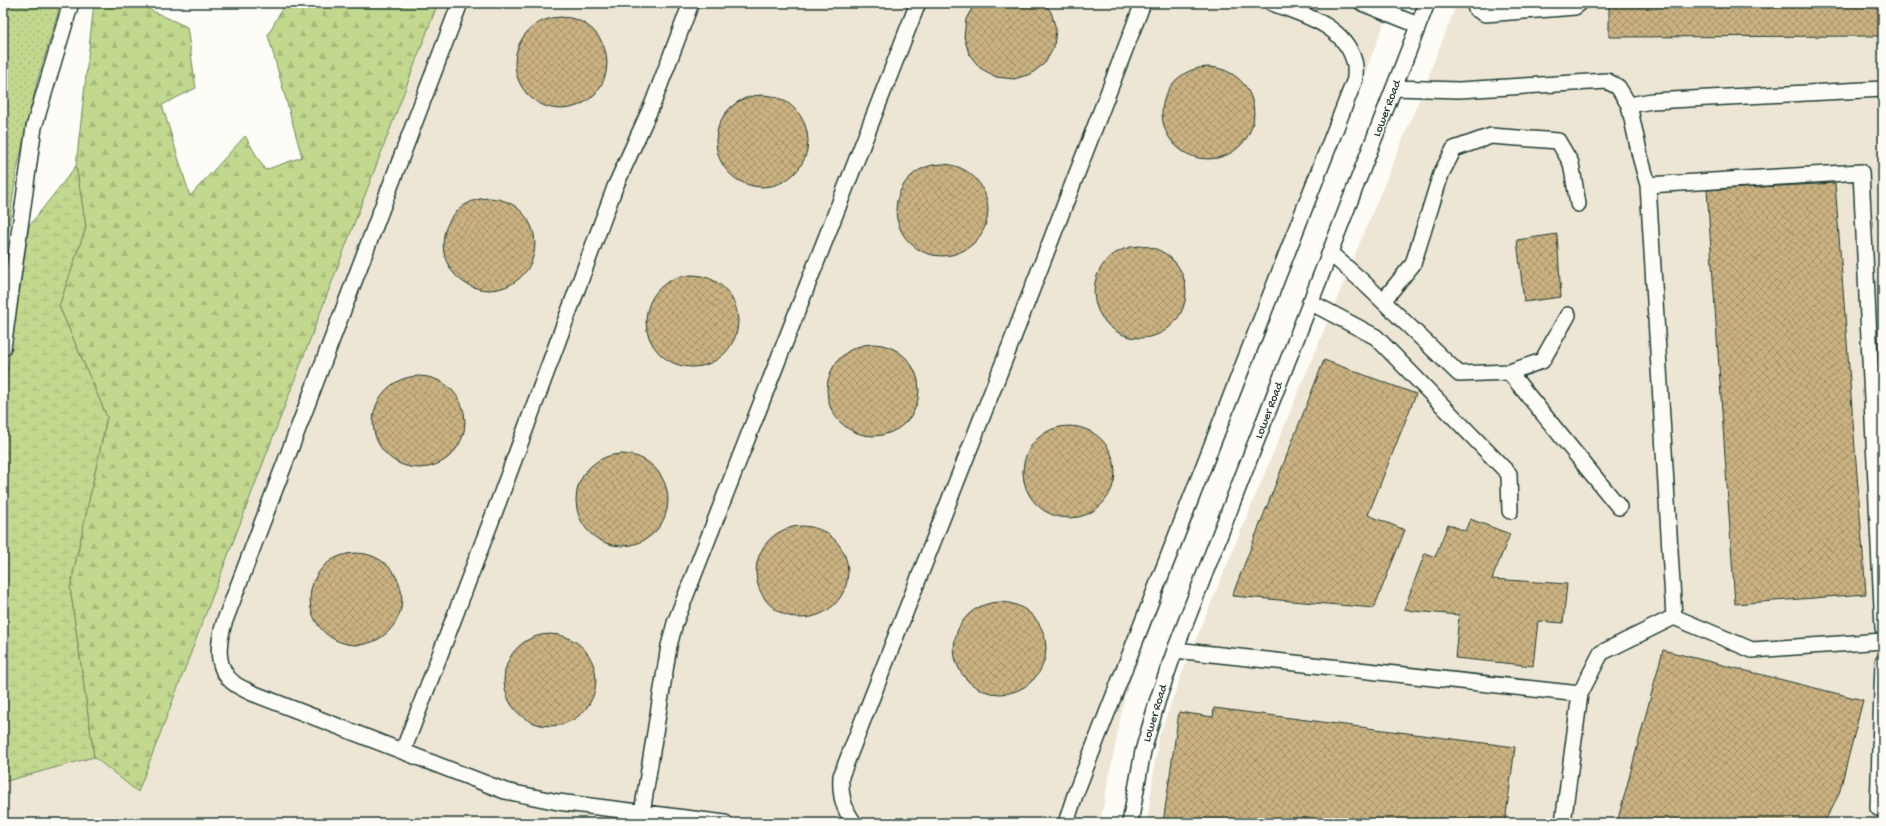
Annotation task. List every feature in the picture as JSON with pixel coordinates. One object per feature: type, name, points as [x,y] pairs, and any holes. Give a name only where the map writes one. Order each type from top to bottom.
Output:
[{"type":"street","points":[[3,348],[34,127],[71,3]]},
{"type":"street","points":[[460,3],[227,615],[219,642],[219,658],[224,671],[234,684],[252,693],[505,791],[528,797],[724,823]]},
{"type":"street","points":[[403,751],[501,496],[615,187],[653,103],[691,3]]},
{"type":"street","points":[[642,813],[669,646],[676,623],[918,3]]},
{"type":"street","points":[[854,823],[847,813],[840,795],[841,776],[1015,334],[1143,3]]},
{"type":"street","points":[[1066,823],[1075,795],[1355,79],[1354,61],[1344,42],[1328,26],[1272,3]]},
{"type":"street","points":[[1362,3],[1418,25]]},
{"type":"street","name":"Lower Road","points":[[1130,823],[1143,751],[1158,699],[1175,650],[1427,3]]},
{"type":"street","points":[[1474,3],[1476,10],[1485,14],[1575,7],[1580,3]]},
{"type":"street","points":[[1394,88],[1460,90],[1607,81],[1618,87],[1629,105],[1648,185],[1674,617]]},
{"type":"street","points":[[1629,105],[1652,101],[1883,89]]},
{"type":"street","points":[[1383,301],[1413,264],[1440,174],[1454,149],[1491,136],[1558,141],[1571,163],[1578,204]]},
{"type":"street","points":[[1648,185],[1861,172],[1883,628]]},
{"type":"street","points":[[1330,253],[1383,301],[1459,374],[1509,372],[1542,361],[1568,315]]},
{"type":"street","points":[[1310,302],[1376,337],[1509,474],[1510,511]]},
{"type":"street","points":[[1509,372],[1619,507]]},
{"type":"street","points":[[1563,823],[1580,694],[1600,653],[1674,617],[1752,650],[1883,641]]},
{"type":"street","points":[[1175,650],[1580,694]]},
{"type":"street","points":[[1883,662],[1878,808],[1883,809]]},
{"type":"shaded area","points":[[438,3],[1392,3],[1125,695],[1100,823],[3,823],[3,782],[94,757],[138,792]]},
{"type":"shaded area","points":[[1457,3],[1883,3],[1883,823],[1147,823],[1158,739],[1181,676],[1419,100]]},
{"type":"green space","points":[[3,3],[61,3],[37,82],[16,174],[3,271]]},
{"type":"green space","points":[[94,3],[145,3],[146,8],[187,27],[196,88],[162,105],[190,196],[245,136],[265,170],[302,157],[268,35],[285,3],[438,3],[138,792],[94,757],[70,588],[107,417],[59,306],[86,227],[76,166]]},
{"type":"green space","points":[[76,166],[86,227],[59,306],[107,417],[70,588],[94,757],[3,782],[3,398],[29,226]]},
{"type":"building","points":[[975,3],[1044,3],[1051,12],[1056,29],[1054,47],[1045,63],[1031,74],[1014,79],[996,77],[980,68],[969,54],[964,37],[966,19]]},
{"type":"building","points":[[1609,3],[1883,3],[1883,36],[1609,37]]},
{"type":"building","points":[[561,17],[578,21],[593,31],[603,46],[607,63],[603,80],[593,95],[578,105],[561,109],[544,105],[529,95],[519,80],[515,63],[519,46],[529,31],[544,21]]},
{"type":"building","points":[[1208,67],[1225,71],[1240,81],[1250,96],[1254,113],[1250,130],[1240,145],[1225,155],[1208,159],[1191,155],[1176,145],[1166,130],[1162,113],[1166,96],[1176,81],[1191,71]]},
{"type":"building","points":[[762,95],[779,99],[794,109],[804,124],[808,141],[804,158],[794,173],[779,183],[762,187],[745,183],[730,173],[720,158],[716,141],[720,124],[730,109],[745,99]]},
{"type":"building","points":[[942,164],[959,168],[974,178],[984,193],[988,210],[984,227],[974,242],[959,252],[942,256],[925,252],[910,242],[900,227],[896,210],[900,193],[910,178],[925,168]]},
{"type":"building","points":[[1835,183],[1866,594],[1735,604],[1707,190]]},
{"type":"building","points":[[489,198],[506,202],[521,212],[531,227],[535,244],[531,261],[521,276],[506,286],[489,290],[472,286],[457,276],[447,261],[443,244],[447,227],[457,212],[472,202]]},
{"type":"building","points":[[1557,234],[1561,297],[1524,302],[1517,240]]},
{"type":"building","points":[[1140,246],[1157,250],[1172,260],[1182,275],[1186,292],[1182,309],[1172,324],[1157,334],[1140,338],[1123,334],[1108,324],[1098,309],[1094,292],[1098,275],[1108,260],[1123,250]]},
{"type":"building","points":[[692,275],[709,279],[724,289],[734,304],[738,321],[734,338],[724,353],[709,363],[692,367],[675,363],[660,353],[650,338],[646,321],[650,304],[660,289],[675,279]]},
{"type":"building","points":[[873,344],[890,348],[905,358],[915,373],[919,390],[915,407],[905,422],[890,432],[873,436],[856,432],[841,422],[831,407],[827,390],[831,373],[841,358],[856,348]]},
{"type":"building","points":[[1324,360],[1416,394],[1368,515],[1405,530],[1374,608],[1232,596]]},
{"type":"building","points":[[419,376],[436,380],[451,390],[461,405],[465,422],[461,439],[451,454],[436,464],[419,468],[402,464],[387,454],[377,439],[373,422],[377,405],[387,390],[402,380]]},
{"type":"building","points":[[1069,426],[1086,430],[1101,440],[1111,455],[1115,472],[1111,489],[1101,504],[1086,514],[1069,518],[1052,514],[1037,504],[1027,489],[1023,472],[1027,455],[1037,440],[1052,430]]},
{"type":"building","points":[[622,454],[639,458],[654,468],[664,483],[668,500],[664,517],[654,532],[639,542],[622,546],[605,542],[590,532],[580,517],[576,500],[580,483],[590,468],[605,458]]},
{"type":"building","points":[[1470,519],[1510,534],[1492,579],[1567,584],[1563,623],[1538,621],[1533,666],[1455,658],[1459,615],[1404,609],[1425,553],[1435,557],[1448,524],[1465,531]]},
{"type":"building","points":[[802,526],[819,530],[834,540],[844,555],[848,572],[844,589],[834,604],[819,614],[802,618],[785,614],[770,604],[760,589],[756,572],[760,555],[770,540],[785,530]]},
{"type":"building","points":[[356,553],[373,557],[388,567],[398,582],[402,599],[398,616],[388,631],[373,641],[356,645],[339,641],[324,631],[314,616],[310,599],[314,582],[324,567],[339,557]]},
{"type":"building","points":[[1000,602],[1017,606],[1032,616],[1042,631],[1046,648],[1042,665],[1032,680],[1017,690],[1000,694],[983,690],[968,680],[958,665],[954,648],[958,631],[968,616],[983,606]]},
{"type":"building","points":[[550,634],[567,638],[582,648],[592,663],[596,680],[592,697],[582,712],[567,722],[550,726],[533,722],[518,712],[508,697],[504,680],[508,663],[518,648],[533,638]]},
{"type":"building","points":[[1663,650],[1863,700],[1839,794],[1824,823],[1617,823]]},
{"type":"building","points":[[1214,708],[1515,747],[1505,823],[1163,823],[1179,712],[1213,717]]}]
